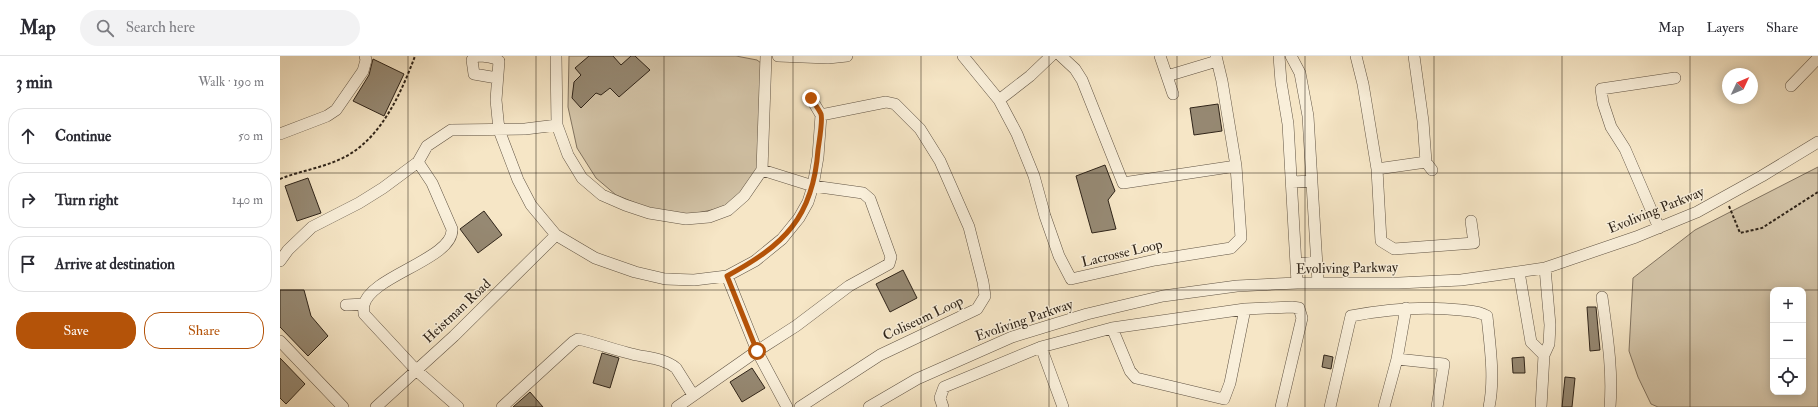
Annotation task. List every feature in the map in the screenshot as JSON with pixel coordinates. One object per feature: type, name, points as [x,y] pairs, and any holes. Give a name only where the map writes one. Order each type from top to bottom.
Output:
[{"type":"street","points":[[280,134],[328,116],[336,110],[363,71],[366,60],[365,56]]},
{"type":"street","points":[[556,56],[557,125],[568,155],[582,178],[602,195],[649,213],[686,219],[708,217],[728,210],[744,196],[762,170],[766,56]]},
{"type":"street","points":[[778,56],[828,58],[847,56]]},
{"type":"street","name":"Lacrosse Loop","points":[[963,56],[999,100],[1017,134],[1034,176],[1045,216],[1059,256],[1071,280],[1155,260],[1231,248],[1241,238],[1236,166],[1222,81],[1216,58]]},
{"type":"street","points":[[999,100],[1030,76],[1051,56]]},
{"type":"street","points":[[1061,56],[1075,69],[1082,80],[1123,183],[1236,166]]},
{"type":"street","points":[[1160,56],[1173,94]]},
{"type":"street","points":[[1278,56],[1280,82],[1288,124],[1298,283]]},
{"type":"street","points":[[1291,56],[1300,73],[1308,116],[1318,284]]},
{"type":"street","points":[[1356,56],[1363,84],[1377,169],[1381,241],[1394,249],[1474,243],[1471,221]]},
{"type":"street","points":[[1377,169],[1429,166],[1414,56]]},
{"type":"street","points":[[1167,76],[1216,58]]},
{"type":"street","points":[[1791,86],[1818,58]]},
{"type":"street","points":[[497,78],[496,100],[499,130],[518,180],[531,205],[556,235],[595,258],[635,272],[665,278],[694,280],[727,276],[755,261],[782,239],[799,218],[808,202],[813,186],[818,157],[821,115],[811,98]]},
{"type":"street","points":[[1659,228],[1625,149],[1611,127],[1603,103],[1601,89],[1675,78]]},
{"type":"street","name":"Coliseum Loop","points":[[800,407],[880,355],[977,309],[984,296],[983,282],[969,227],[940,161],[920,130],[895,104],[886,102],[821,115]]},
{"type":"street","points":[[280,125],[296,128]]},
{"type":"street","points":[[280,261],[288,250],[312,227],[365,200],[383,188],[418,162],[427,146],[451,130],[525,129],[557,125]]},
{"type":"street","name":"Evoliving Parkway","points":[[869,407],[917,379],[1012,338],[1087,314],[1163,296],[1200,290],[1298,283],[1318,284],[1461,280],[1545,268],[1659,228],[1725,197],[1818,142]]},
{"type":"street","points":[[418,162],[432,183],[452,229],[450,240],[425,259],[376,288],[364,304],[364,314],[416,370],[458,407]]},
{"type":"street","points":[[677,407],[757,351],[796,326],[849,286],[889,264],[891,257],[870,199],[863,193],[813,186],[762,170]]},
{"type":"street","points":[[1292,182],[1312,181]]},
{"type":"street","name":"Heistman Road","points":[[376,407],[482,310],[556,235]]},
{"type":"street","points":[[1296,264],[1316,262]]},
{"type":"street","points":[[1541,407],[1544,355],[1549,344],[1550,324],[1545,268]]},
{"type":"street","points":[[1519,272],[1531,342],[1544,355]]},
{"type":"street","points":[[727,276],[757,351],[787,407]]},
{"type":"street","points":[[1602,297],[1610,349],[1612,384],[1610,407]]},
{"type":"street","points":[[346,304],[364,304]]},
{"type":"street","points":[[943,407],[940,398],[944,387],[1041,347],[1112,328],[1245,309],[1299,308],[1301,310],[1302,318],[1289,380],[1281,407]]},
{"type":"street","points":[[1384,407],[1397,359],[1406,308]]},
{"type":"street","points":[[1330,407],[1351,316],[1406,308],[1441,308],[1481,312],[1487,316],[1490,346],[1491,394],[1489,407]]},
{"type":"street","points":[[1112,328],[1130,371],[1136,378],[1224,399],[1230,383],[1245,309]]},
{"type":"street","points":[[502,407],[578,339],[673,364],[693,395]]},
{"type":"street","points":[[280,341],[343,407]]},
{"type":"street","points":[[1041,347],[1063,407]]},
{"type":"street","points":[[1397,359],[1444,364],[1443,378],[1437,407]]},
{"type":"path","points":[[280,179],[338,160],[364,144],[373,135],[384,119],[408,76],[415,56]]},
{"type":"path","points":[[1725,197],[1740,233],[1762,228],[1818,192]]},
{"type":"shaded area","points":[[569,56],[736,56],[757,60],[761,63],[759,169],[742,195],[726,207],[683,216],[655,211],[616,195],[596,178],[577,148],[568,107]]},
{"type":"shaded area","points":[[1818,167],[1818,407],[1658,407],[1651,404],[1638,377],[1629,351],[1633,278],[1695,230]]},
{"type":"building","points":[[589,56],[613,56],[621,65],[631,56],[635,56],[650,70],[619,97],[610,88],[601,95],[596,93],[581,108],[572,98],[574,82],[581,75],[575,68]]},
{"type":"building","points":[[373,59],[404,74],[384,116],[353,101],[369,75]]},
{"type":"building","points":[[1218,104],[1222,131],[1194,135],[1190,108]]},
{"type":"building","points":[[1105,165],[1115,191],[1108,200],[1116,229],[1092,233],[1076,176]]},
{"type":"building","points":[[308,178],[321,213],[297,221],[285,186]]},
{"type":"building","points":[[484,211],[502,235],[478,253],[460,229]]},
{"type":"building","points":[[903,270],[917,298],[890,312],[876,284]]},
{"type":"building","points":[[280,290],[304,290],[311,316],[328,336],[308,356],[280,327]]},
{"type":"building","points":[[1587,307],[1596,307],[1600,350],[1590,351]]},
{"type":"building","points":[[602,353],[619,358],[610,388],[593,383]]},
{"type":"building","points":[[1324,355],[1333,357],[1331,369],[1322,367]]},
{"type":"building","points":[[1524,357],[1525,373],[1513,373],[1512,358]]},
{"type":"building","points":[[280,358],[305,384],[286,404],[280,398]]},
{"type":"building","points":[[752,368],[765,388],[742,402],[730,382]]},
{"type":"building","points":[[1565,377],[1575,378],[1572,407],[1562,407]]},
{"type":"building","points":[[530,392],[543,407],[513,407]]},
{"type":"route","points":[[757,351],[727,276],[755,261],[782,239],[799,218],[808,202],[813,186],[818,157],[821,115],[811,98]]}]
